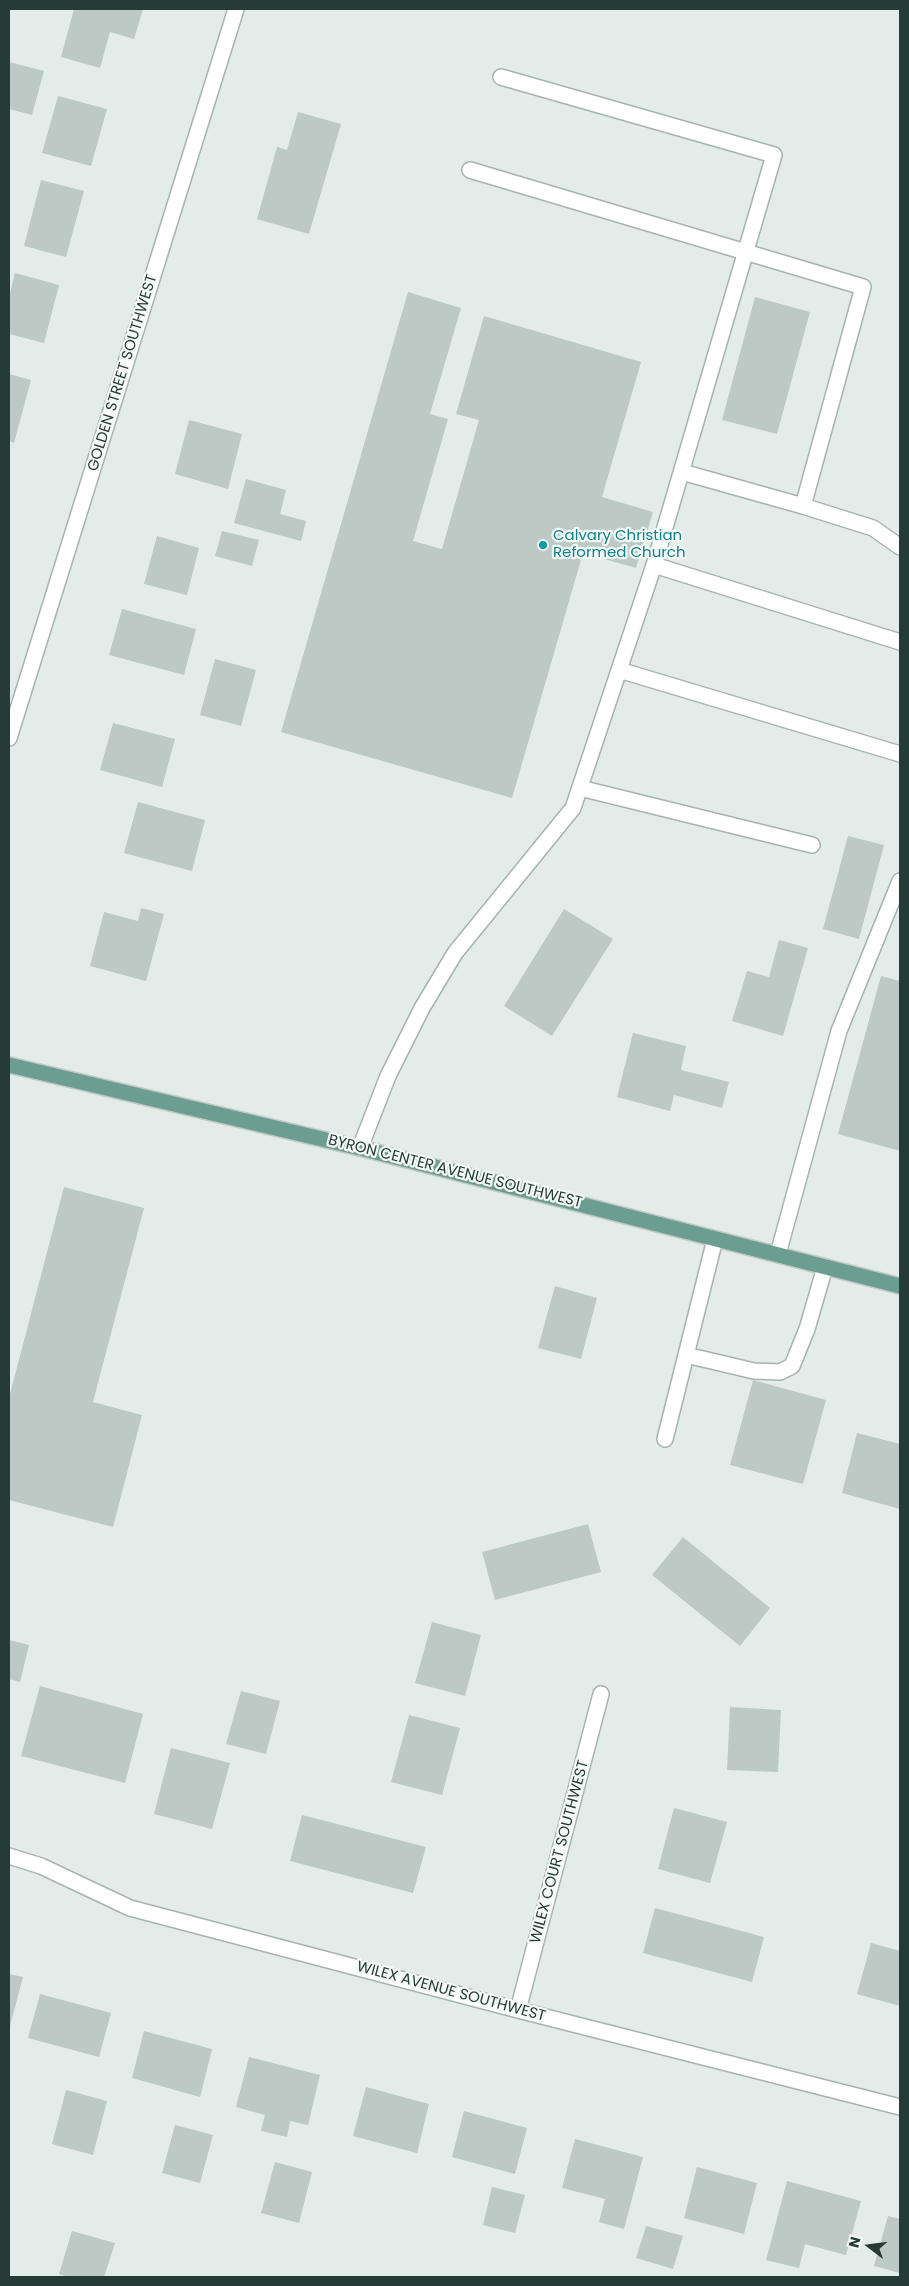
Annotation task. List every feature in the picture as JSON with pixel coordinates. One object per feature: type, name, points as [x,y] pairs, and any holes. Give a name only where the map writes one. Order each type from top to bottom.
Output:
[{"type":"main road","name":"BYRON CENTER AVENUE SOUTHWEST","points":[[9,1065],[360,1148],[900,1286]]},
{"type":"street","name":"GOLDEN STREET SOUTHWEST","points":[[9,738],[236,9]]},
{"type":"street","points":[[360,1148],[388,1076],[426,1000],[455,953],[573,808],[654,565],[744,252],[774,155],[500,77]]},
{"type":"street","points":[[470,170],[863,287],[803,506]]},
{"type":"street","points":[[682,472],[873,528],[900,547]]},
{"type":"street","points":[[654,565],[900,642]]},
{"type":"street","points":[[619,670],[900,754]]},
{"type":"street","points":[[580,788],[812,845]]},
{"type":"street","points":[[778,1254],[839,1032],[900,881]]},
{"type":"street","points":[[664,1439],[715,1239]]},
{"type":"street","points":[[686,1355],[754,1371],[780,1372],[792,1366],[808,1329],[825,1267]]},
{"type":"street","name":"WILEX COURT SOUTHWEST","points":[[518,2010],[601,1694]]},
{"type":"street","name":"WILEX AVENUE SOUTHWEST","points":[[9,1856],[41,1866],[130,1908],[518,2010],[900,2107]]},
{"type":"building","points":[[74,9],[143,9],[134,39],[110,32],[100,68],[61,57]]},
{"type":"building","points":[[9,62],[44,71],[32,115],[9,109]]},
{"type":"building","points":[[58,96],[107,109],[91,166],[42,153]]},
{"type":"building","points":[[298,112],[341,124],[309,234],[257,219],[277,147],[287,150]]},
{"type":"building","points":[[41,180],[84,191],[66,257],[24,246]]},
{"type":"building","points":[[15,273],[59,285],[44,343],[9,334],[9,297]]},
{"type":"building","name":"Calvary Christian Reformed Church","points":[[408,292],[461,308],[430,414],[448,419],[413,541],[442,549],[479,420],[456,414],[484,316],[641,362],[602,497],[653,512],[636,568],[583,553],[512,798],[281,732]]},
{"type":"building","points":[[755,297],[810,312],[777,434],[722,420]]},
{"type":"building","points":[[9,374],[31,380],[14,443],[9,441]]},
{"type":"building","points":[[189,420],[242,434],[228,489],[175,474]]},
{"type":"building","points":[[246,479],[286,490],[280,514],[306,521],[301,541],[234,523]]},
{"type":"building","points":[[222,531],[259,540],[252,566],[215,556]]},
{"type":"building","points":[[157,536],[199,548],[187,595],[144,584]]},
{"type":"building","points":[[122,609],[196,629],[184,675],[109,655]]},
{"type":"building","points":[[215,659],[256,670],[241,726],[200,715]]},
{"type":"building","points":[[113,723],[175,739],[162,787],[100,770]]},
{"type":"building","points":[[138,802],[205,820],[192,871],[124,853]]},
{"type":"building","points":[[848,836],[884,845],[859,939],[823,929]]},
{"type":"building","points":[[141,908],[164,914],[146,981],[90,966],[104,912],[138,921]]},
{"type":"building","points":[[564,909],[613,939],[552,1036],[504,1006]]},
{"type":"building","points":[[779,940],[808,948],[783,1036],[732,1021],[747,971],[769,977]]},
{"type":"building","points":[[881,976],[900,981],[900,1151],[838,1134]]},
{"type":"building","points":[[633,1033],[686,1046],[681,1070],[729,1082],[722,1108],[674,1095],[670,1111],[617,1097]]},
{"type":"building","points":[[64,1187],[144,1208],[93,1402],[142,1415],[113,1527],[9,1500],[9,1398]]},
{"type":"building","points":[[555,1286],[597,1298],[581,1359],[538,1348]]},
{"type":"building","points":[[753,1380],[826,1400],[803,1484],[730,1465]]},
{"type":"building","points":[[857,1433],[900,1444],[900,1509],[842,1493]]},
{"type":"building","points":[[588,1524],[601,1572],[495,1600],[482,1552]]},
{"type":"building","points":[[683,1537],[770,1608],[740,1646],[652,1575]]},
{"type":"building","points":[[432,1622],[481,1635],[465,1696],[415,1683]]},
{"type":"building","points":[[9,1640],[29,1645],[20,1682],[9,1679]]},
{"type":"building","points":[[40,1686],[143,1714],[125,1783],[21,1756]]},
{"type":"building","points":[[241,1691],[280,1701],[266,1754],[226,1744]]},
{"type":"building","points":[[730,1707],[781,1710],[778,1772],[727,1770]]},
{"type":"building","points":[[409,1715],[460,1728],[442,1795],[391,1782]]},
{"type":"building","points":[[171,1748],[230,1763],[212,1829],[154,1814]]},
{"type":"building","points":[[674,1808],[727,1822],[710,1883],[658,1869]]},
{"type":"building","points":[[302,1815],[426,1847],[413,1893],[290,1861]]},
{"type":"building","points":[[655,1908],[764,1937],[752,1982],[643,1953]]},
{"type":"building","points":[[871,1943],[900,1951],[900,2006],[857,1994]]},
{"type":"building","points":[[9,1974],[23,1977],[9,2030]]},
{"type":"building","points":[[40,1994],[111,2013],[99,2057],[28,2038]]},
{"type":"building","points":[[144,2031],[212,2049],[200,2097],[132,2078]]},
{"type":"building","points":[[249,2057],[320,2075],[308,2125],[290,2121],[287,2137],[261,2131],[265,2115],[236,2107]]},
{"type":"building","points":[[366,2087],[429,2104],[417,2153],[353,2136]]},
{"type":"building","points":[[66,2090],[107,2101],[93,2155],[52,2144]]},
{"type":"building","points":[[464,2111],[527,2128],[515,2174],[452,2157]]},
{"type":"building","points":[[175,2125],[213,2135],[200,2183],[162,2173]]},
{"type":"building","points":[[575,2139],[643,2157],[624,2229],[599,2222],[605,2199],[562,2188]]},
{"type":"building","points":[[275,2162],[312,2172],[299,2223],[261,2213]]},
{"type":"building","points":[[697,2167],[757,2183],[744,2234],[684,2218]]},
{"type":"building","points":[[787,2181],[861,2201],[846,2255],[805,2244],[799,2268],[766,2260]]},
{"type":"building","points":[[492,2187],[525,2195],[515,2233],[483,2225]]},
{"type":"building","points":[[888,2216],[900,2219],[900,2273],[874,2266]]},
{"type":"building","points":[[646,2226],[683,2236],[673,2269],[636,2258]]},
{"type":"building","points":[[72,2231],[115,2243],[104,2277],[69,2277],[59,2274]]},
{"type":"place","name":"Calvary Christian Reformed Church","points":[[543,545]]}]
